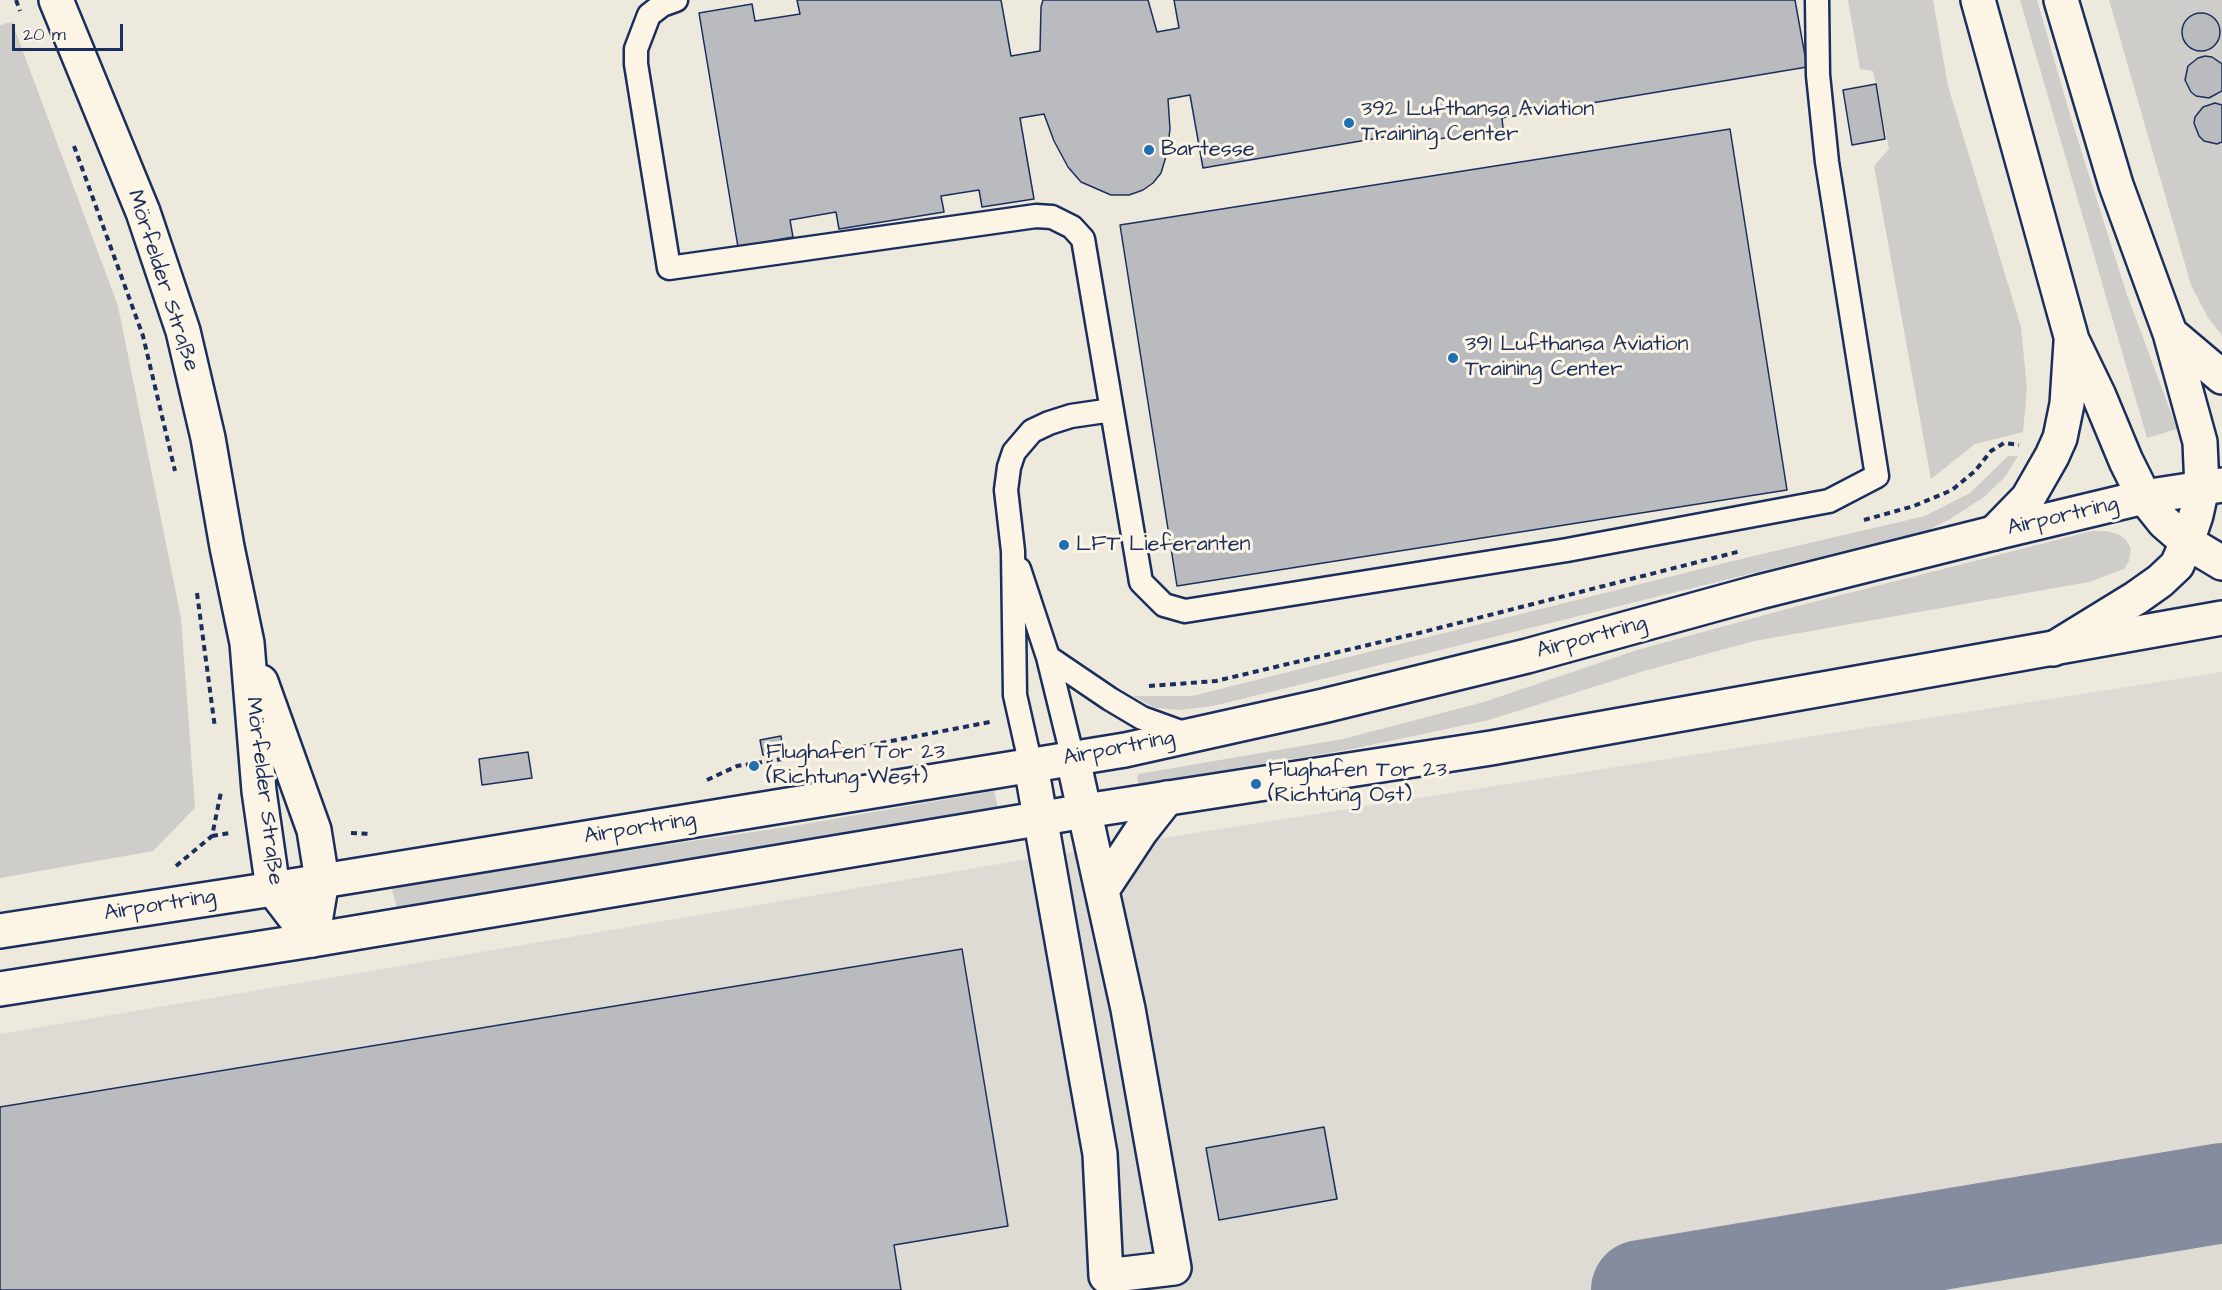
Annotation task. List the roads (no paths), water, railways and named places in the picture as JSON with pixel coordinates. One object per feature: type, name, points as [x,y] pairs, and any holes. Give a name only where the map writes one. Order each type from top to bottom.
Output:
[{"type":"main road","name":"Mörfelder Straße","points":[[56,0],[143,213],[183,331],[208,438],[247,643],[259,791],[273,889],[312,940]]},
{"type":"main road","points":[[1978,0],[2072,340],[2144,497],[2164,522],[2187,543],[2222,563]]},
{"type":"main road","points":[[2053,649],[2160,581],[2177,565],[2196,515],[2212,487],[2170,333],[2116,185],[2061,0]]},
{"type":"main road","points":[[2170,333],[2222,377]]},
{"type":"main road","points":[[1994,533],[2028,498],[2060,438],[2067,404],[2072,340]]},
{"type":"main road","name":"Airportring","points":[[0,931],[1073,759],[1323,706],[1527,656],[1759,592],[1994,533],[2144,497],[2212,487]]},
{"type":"main road","points":[[0,989],[312,940],[1085,811],[1491,748],[2222,618]]},
{"type":"main road","name":"Mörfelder Straße","points":[[247,643],[314,830],[321,880],[312,940]]},
{"type":"main road","points":[[1031,766],[1100,1154],[1107,1283],[1175,1279],[1128,1009],[1073,759]]},
{"type":"main road","points":[[1102,890],[1141,831],[1167,798]]},
{"type":"lane","points":[[676,0],[662,5],[649,15],[636,49],[636,64],[669,268],[1035,216],[1052,217],[1072,227],[1083,239],[1142,582],[1164,605],[1185,611],[1567,550],[1829,501],[1877,476],[1827,162],[1818,75],[1817,0]]},
{"type":"lane","points":[[1031,766],[1015,695],[1012,636],[1013,551],[1006,490],[1009,467],[1014,453],[1032,431],[1071,416],[1112,410]]},
{"type":"lane","points":[[1013,551],[1048,657],[1073,759]]},
{"type":"lane","points":[[1048,657],[1142,718],[1190,735]]},
{"type":"place","name":"392 Lufthansa Aviation Training Center","points":[[1349,123]]},
{"type":"place","name":"Bartesse","points":[[1149,150]]},
{"type":"place","name":"391 Lufthansa Aviation Training Center","points":[[1453,358]]},
{"type":"place","name":"LFT Lieferanten","points":[[1064,545]]},
{"type":"place","name":"Flughafen Tor 23 (Richtung West)","points":[[754,766]]},
{"type":"place","name":"Flughafen Tor 23 (Richtung Ost)","points":[[1256,784]]}]
